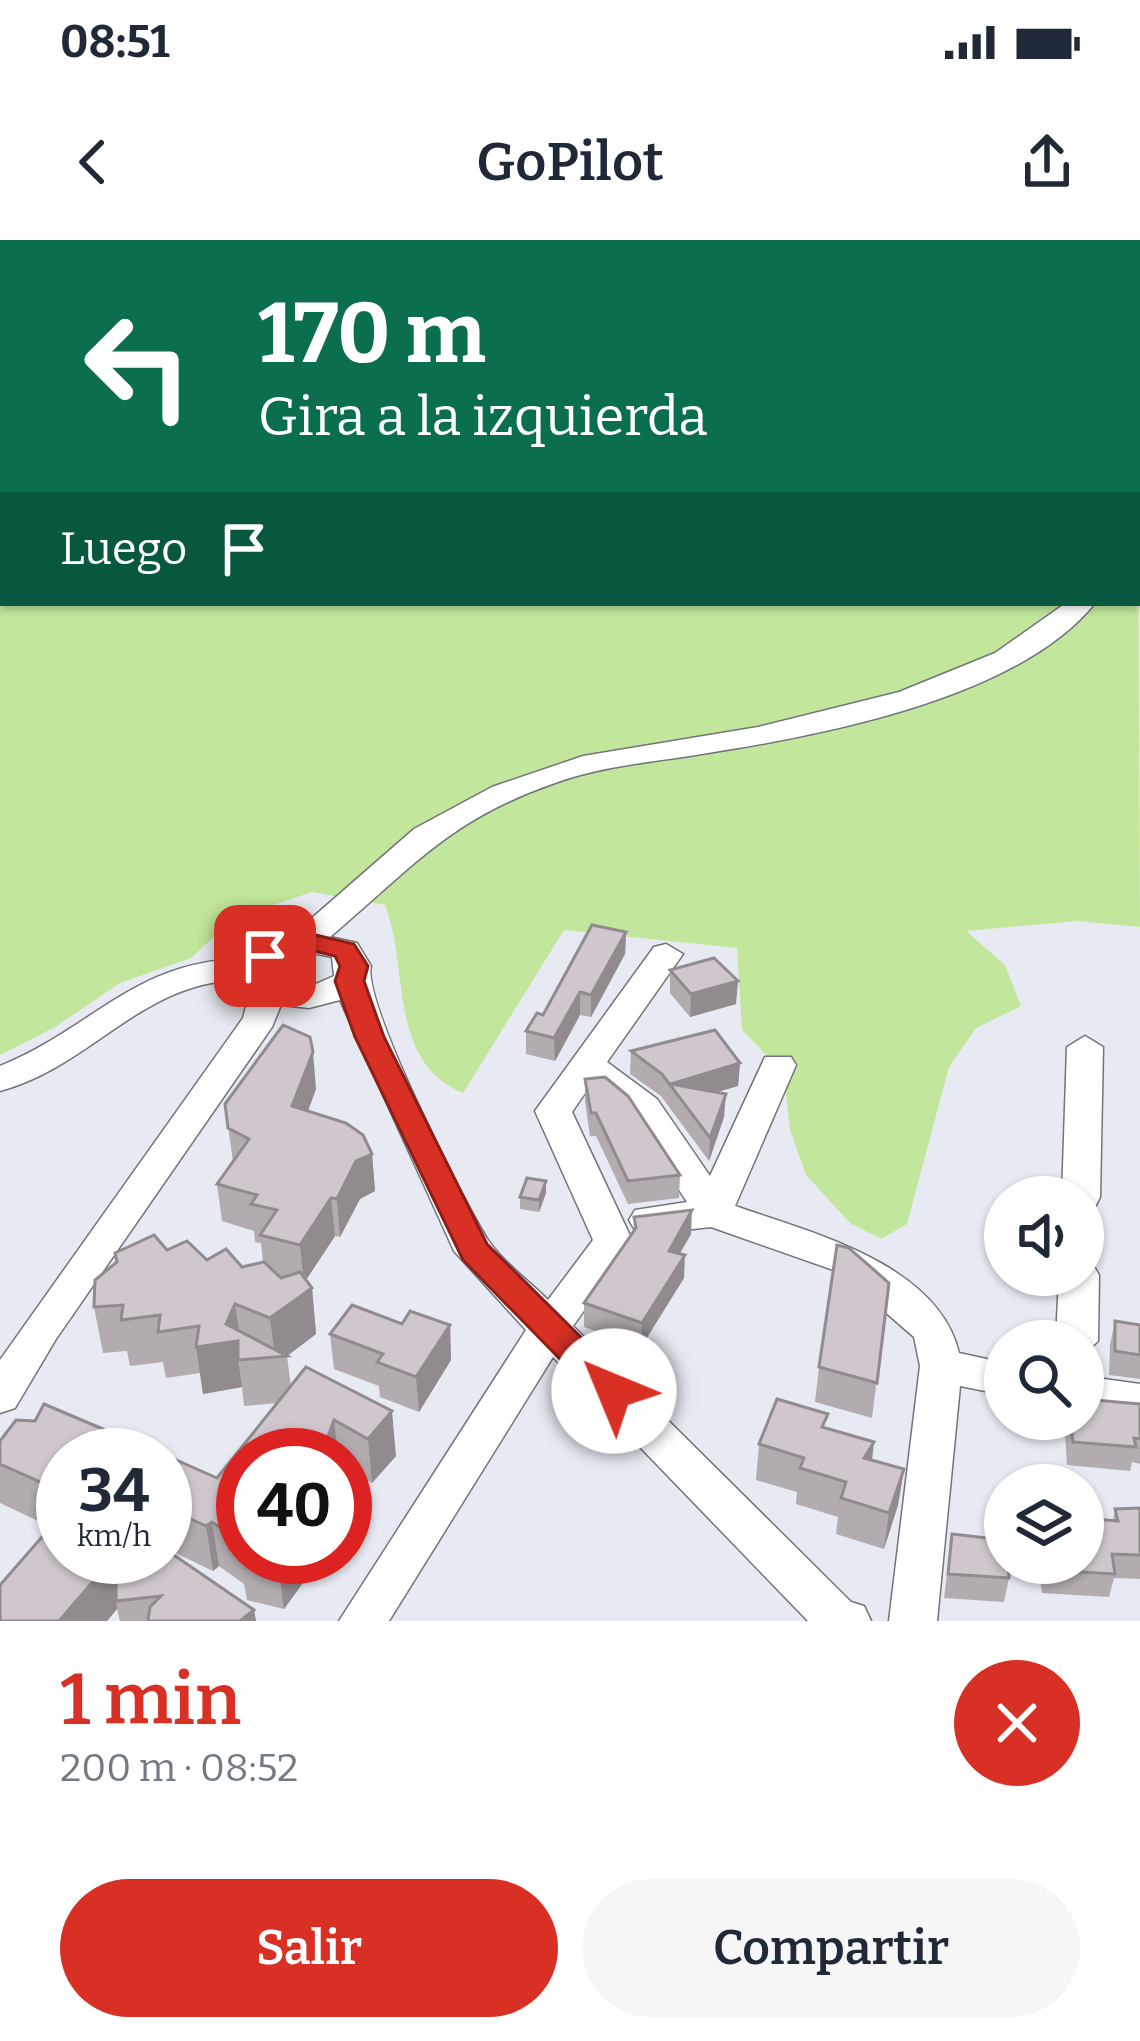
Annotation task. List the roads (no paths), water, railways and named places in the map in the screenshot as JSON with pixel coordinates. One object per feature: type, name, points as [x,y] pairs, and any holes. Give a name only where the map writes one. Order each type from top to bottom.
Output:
[{"type":"street","points":[[278,995],[265,956],[303,940],[347,910],[394,859],[458,815],[543,776],[803,726],[905,697],[1034,642],[1078,606]]},
{"type":"street","points":[[347,910],[347,965],[370,1037],[474,1251],[838,1620]]},
{"type":"street","points":[[303,940],[347,965]]},
{"type":"street","points":[[363,1621],[550,1327],[614,1243],[553,1111],[666,954]]},
{"type":"street","points":[[4,1380],[278,995],[347,965]]},
{"type":"street","points":[[0,1079],[79,1041],[164,984],[204,971],[339,1011],[370,1037]]},
{"type":"street","points":[[1082,1176],[1085,1047]]},
{"type":"street","points":[[713,1213],[778,1065]]},
{"type":"street","points":[[586,1067],[612,1075],[663,1135],[713,1213]]},
{"type":"street","points":[[605,1225],[713,1213],[853,1262],[933,1330],[941,1366],[913,1621]]},
{"type":"street","points":[[941,1366],[984,1375]]},
{"type":"street","points":[[1104,1397],[1140,1401]]}]
